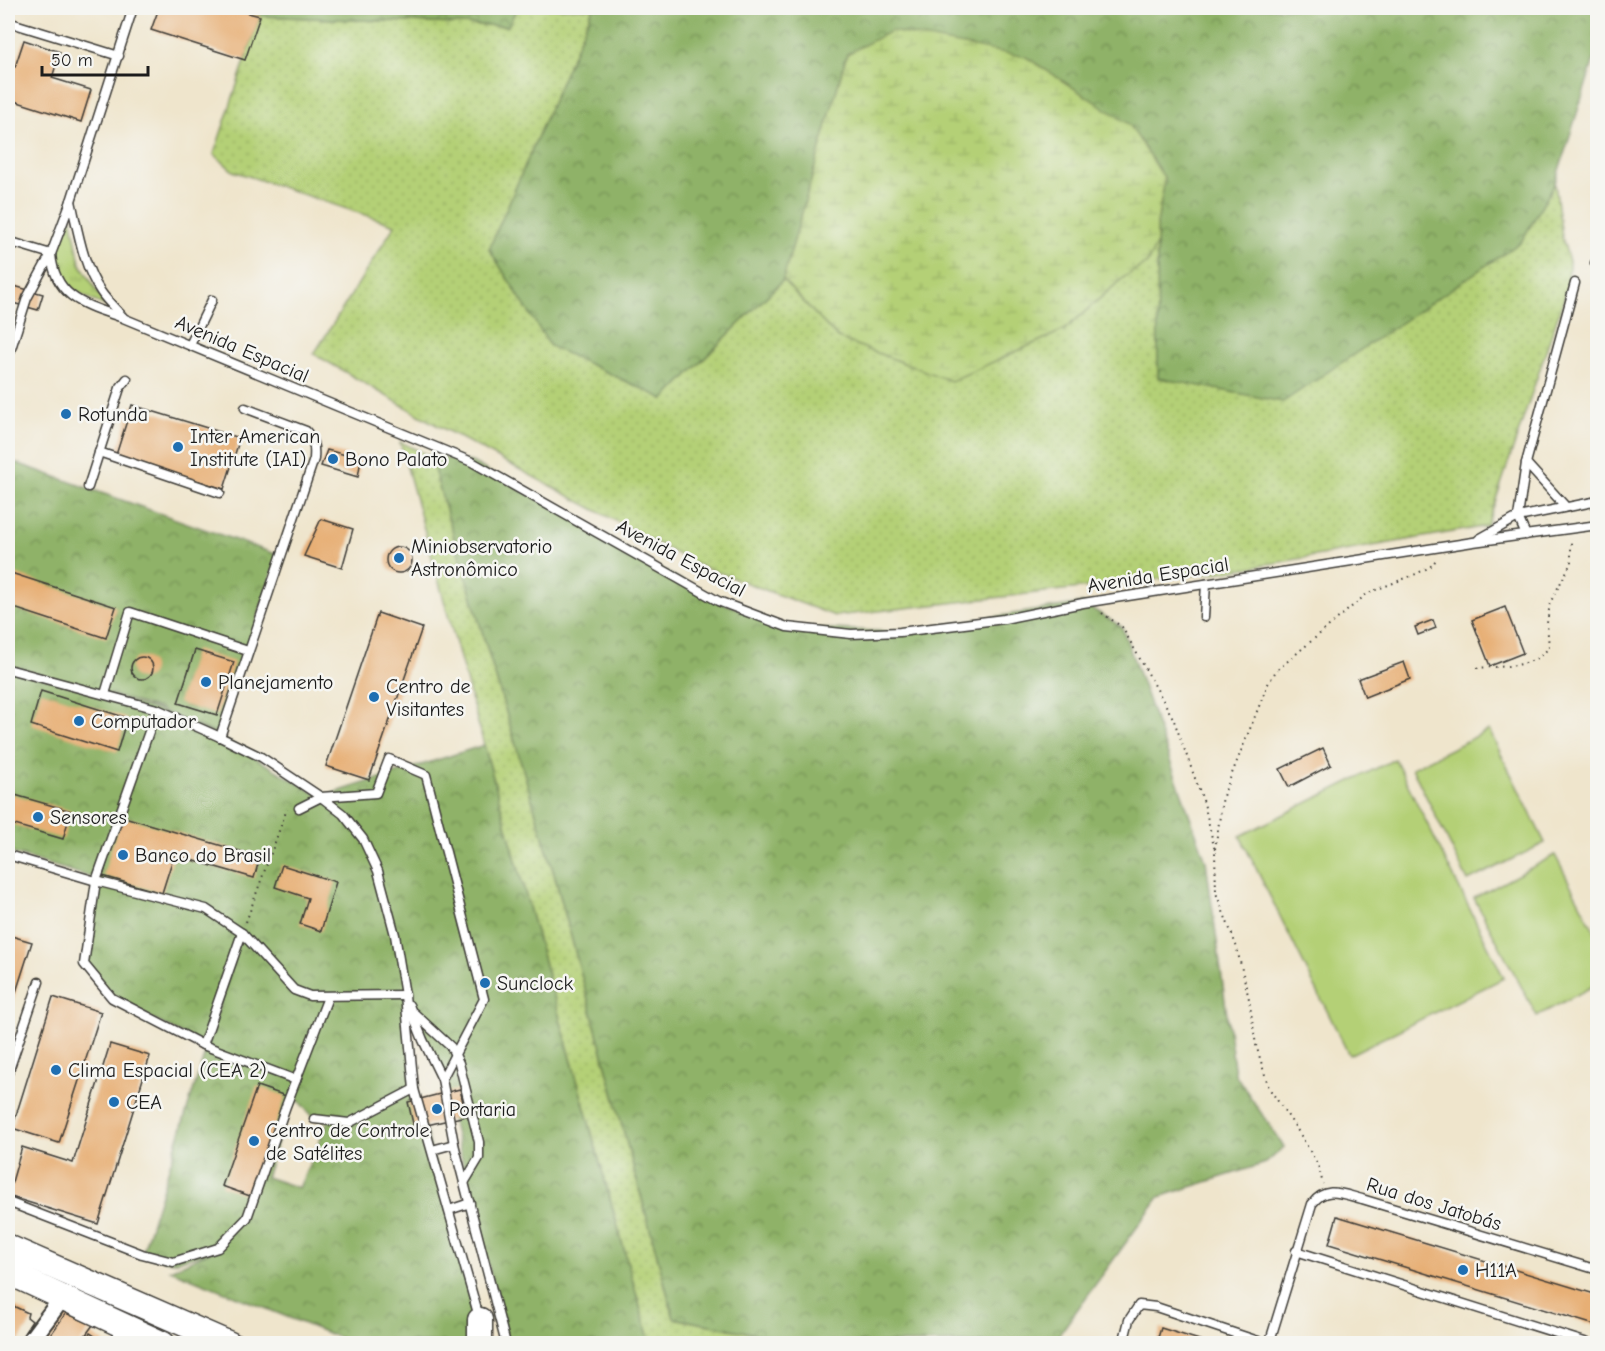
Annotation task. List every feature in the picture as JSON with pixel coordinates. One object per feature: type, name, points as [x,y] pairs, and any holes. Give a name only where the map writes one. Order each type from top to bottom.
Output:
[{"type":"main road","points":[[8,1247],[230,1344]]},
{"type":"main road","points":[[8,1272],[163,1344]]},
{"type":"street","points":[[28,1344],[63,1297]]},
{"type":"lane","points":[[8,358],[27,298],[51,254],[71,201],[133,8]]},
{"type":"lane","points":[[8,22],[69,43],[119,56]]},
{"type":"lane","points":[[71,201],[91,275],[101,293],[123,318]]},
{"type":"lane","points":[[8,241],[51,254]]},
{"type":"lane","name":"Avenida Espacial","points":[[51,254],[52,271],[60,285],[82,303],[190,345],[472,462],[718,600],[786,627],[851,634],[900,632],[1004,619],[1083,603],[1473,542],[1598,525]]},
{"type":"lane","points":[[1526,535],[1518,517],[1526,463],[1575,283]]},
{"type":"lane","points":[[190,345],[212,300]]},
{"type":"lane","points":[[8,331],[18,324]]},
{"type":"lane","points":[[88,487],[120,388],[127,379]]},
{"type":"lane","points":[[220,737],[314,459],[315,447],[306,431],[245,408]]},
{"type":"lane","points":[[99,452],[220,493]]},
{"type":"lane","points":[[1526,463],[1566,507]]},
{"type":"lane","name":"Avenida Espacial","points":[[1473,542],[1518,517],[1598,501]]},
{"type":"lane","points":[[1204,617],[1206,584]]},
{"type":"lane","points":[[105,694],[130,612],[248,651]]},
{"type":"lane","points":[[8,669],[157,709],[220,737],[261,757],[321,797],[343,814],[363,839],[378,871],[395,935],[405,995],[414,1089],[449,1210],[480,1332],[487,1344]]},
{"type":"lane","points":[[157,709],[96,882],[84,964],[112,998],[202,1045],[296,1080]]},
{"type":"lane","points":[[299,808],[321,797],[376,793],[389,759],[426,775],[484,999],[442,1079]]},
{"type":"lane","points":[[8,855],[96,882],[206,909],[242,933],[294,990],[310,996],[405,995]]},
{"type":"lane","points":[[202,1045],[242,933]]},
{"type":"lane","points":[[8,1073],[39,982]]},
{"type":"lane","points":[[405,995],[442,1079],[454,1144],[506,1344]]},
{"type":"lane","points":[[8,1202],[142,1254],[172,1262],[218,1248],[248,1218],[285,1106],[328,997]]},
{"type":"lane","points":[[412,1012],[451,1047],[469,1099],[479,1143],[479,1158],[464,1183]]},
{"type":"lane","points":[[314,1119],[349,1123],[414,1089]]},
{"type":"lane","points":[[432,1150],[454,1144]]},
{"type":"lane","name":"Rua dos Jatobás","points":[[1325,1192],[1335,1191],[1598,1270]]},
{"type":"lane","points":[[1123,1344],[1129,1320],[1139,1305],[1156,1307],[1268,1344],[1312,1204],[1325,1192]]},
{"type":"lane","points":[[449,1210],[470,1203]]},
{"type":"lane","points":[[1296,1251],[1591,1344]]},
{"type":"path","points":[[1477,668],[1525,663],[1543,657],[1549,647],[1547,623],[1550,603],[1571,563],[1571,528]]},
{"type":"path","points":[[1325,1192],[1318,1165],[1269,1088],[1256,1045],[1249,999],[1236,945],[1216,893],[1215,851],[1223,796],[1268,684],[1276,671],[1368,593],[1430,567],[1448,547]]},
{"type":"path","points":[[1083,603],[1108,616],[1122,627],[1173,718],[1204,803],[1215,851]]},
{"type":"path","points":[[242,933],[297,781]]},
{"type":"green space","points":[[250,8],[517,8],[508,26],[260,16],[248,13]]},
{"type":"green space","points":[[517,8],[593,8],[489,250],[663,399],[783,280],[838,338],[1064,330],[1124,277],[1147,263],[1157,243],[1159,378],[1521,242],[1555,183],[1562,237],[1569,261],[1568,286],[1487,526],[1229,571],[835,616],[696,564],[433,423],[314,354],[395,225],[233,171],[214,154],[260,16],[508,26]]},
{"type":"green space","points":[[593,8],[1597,8],[1597,50],[1555,183],[1521,242],[1283,402],[1158,378],[1157,223],[1165,179],[847,54],[783,280],[664,399],[550,346],[489,249]]},
{"type":"green space","points":[[891,31],[1026,57],[1129,124],[1165,179],[1157,223],[1157,243],[1147,263],[1124,277],[1064,330],[951,381],[838,338],[783,280],[847,54]]},
{"type":"green space","points":[[71,216],[80,263],[106,306],[75,290],[62,277],[58,269],[56,261],[58,250]]},
{"type":"green space","points":[[400,442],[430,456],[555,877],[674,1318],[803,1343],[650,1343]]},
{"type":"green space","points":[[430,456],[472,462],[718,601],[786,627],[900,632],[1083,603],[1122,627],[1206,861],[1235,1074],[1284,1147],[1266,1163],[1159,1197],[1053,1343],[803,1343],[674,1318],[555,877]]},
{"type":"green space","points":[[8,460],[278,555],[219,735],[156,708],[8,665]]},
{"type":"green space","points":[[8,668],[156,710],[220,737],[321,797],[484,745],[650,1343],[508,1344],[442,1079],[406,997],[414,1089],[479,1319],[468,1343],[352,1343],[170,1270],[212,1251],[173,1262],[142,1254],[235,957],[203,1045],[112,998],[84,964],[94,878],[8,852]],"holes":[[[293,1094],[314,1119],[328,1121],[299,1188],[266,1177]]]},
{"type":"green space","points":[[1489,730],[1545,843],[1468,881],[1412,768]]},
{"type":"green space","points":[[1395,759],[1504,978],[1349,1055],[1240,836]]},
{"type":"green space","points":[[1555,855],[1597,936],[1597,984],[1537,1016],[1474,898]]},
{"type":"building","points":[[159,8],[250,8],[248,13],[260,16],[245,60],[151,30]]},
{"type":"building","points":[[24,40],[60,52],[52,78],[91,90],[81,122],[8,99],[8,65],[15,67]]},
{"type":"building","points":[[14,286],[43,294],[38,310],[9,302]]},
{"type":"building","name":"Inter American Institute (IAI)","points":[[132,405],[240,438],[224,489],[116,455]]},
{"type":"building","points":[[327,450],[361,459],[358,477],[321,466]]},
{"type":"building","points":[[321,519],[353,529],[342,568],[304,556]]},
{"type":"building","name":"Miniobservatorio Astronômico","points":[[399,547],[408,551],[412,560],[408,569],[399,573],[390,569],[386,560],[390,551]]},
{"type":"building","points":[[8,572],[116,607],[106,638],[8,606]]},
{"type":"building","points":[[1505,607],[1523,653],[1490,666],[1472,620]]},
{"type":"building","name":"Centro de Visitantes","points":[[378,613],[422,628],[369,780],[326,766]]},
{"type":"building","points":[[1433,620],[1436,628],[1418,635],[1415,627]]},
{"type":"building","name":"Planejamento","points":[[195,650],[234,662],[217,715],[178,703]]},
{"type":"building","points":[[142,657],[150,660],[153,668],[150,676],[142,679],[134,676],[131,668],[134,660]]},
{"type":"building","points":[[1404,662],[1410,679],[1365,697],[1358,679]]},
{"type":"building","name":"Computador","points":[[41,691],[127,718],[117,752],[31,725]]},
{"type":"building","points":[[1323,748],[1331,765],[1289,787],[1280,769]]},
{"type":"building","name":"Sensores","points":[[8,793],[71,811],[63,839],[8,823]]},
{"type":"building","points":[[121,816],[260,857],[254,878],[174,855],[162,893],[103,876]]},
{"type":"building","points":[[282,865],[336,882],[321,931],[300,924],[308,898],[275,887]]},
{"type":"building","points":[[8,935],[32,942],[8,1017]]},
{"type":"building","name":"Clima Espacial (CEA 2)","points":[[53,997],[101,1012],[59,1143],[12,1128]]},
{"type":"building","name":"CEA","points":[[110,1044],[150,1056],[98,1224],[8,1196],[22,1147],[73,1163]]},
{"type":"building","name":"Centro de Controle de Satélites","points":[[257,1086],[286,1096],[250,1196],[222,1186]]},
{"type":"building","name":"Portaria","points":[[460,1089],[466,1116],[414,1128],[408,1102]]},
{"type":"building","name":"H11A","points":[[1337,1216],[1598,1295],[1598,1326],[1329,1244]]},
{"type":"building","points":[[9,1304],[28,1313],[27,1317],[32,1321],[17,1344],[8,1344]]},
{"type":"building","points":[[66,1313],[93,1325],[79,1344],[44,1344]]},
{"type":"building","points":[[1161,1328],[1209,1343],[1209,1344],[1156,1344]]},
{"type":"building","points":[[90,1333],[104,1342],[103,1344],[82,1344]]},
{"type":"place","name":"Rotunda","points":[[66,414]]},
{"type":"place","name":"Inter American Institute (IAI)","points":[[178,447]]},
{"type":"place","name":"Bono Palato","points":[[333,459]]},
{"type":"place","name":"Miniobservatorio Astronômico","points":[[399,558]]},
{"type":"place","name":"Planejamento","points":[[206,682]]},
{"type":"place","name":"Centro de Visitantes","points":[[374,697]]},
{"type":"place","name":"Computador","points":[[79,721]]},
{"type":"place","name":"Sensores","points":[[38,817]]},
{"type":"place","name":"Banco do Brasil","points":[[123,855]]},
{"type":"place","name":"Sunclock","points":[[485,983]]},
{"type":"place","name":"Clima Espacial (CEA 2)","points":[[56,1070]]},
{"type":"place","name":"CEA","points":[[114,1102]]},
{"type":"place","name":"Portaria","points":[[437,1109]]},
{"type":"place","name":"Centro de Controle de Satélites","points":[[254,1141]]},
{"type":"place","name":"H11A","points":[[1463,1270]]}]
